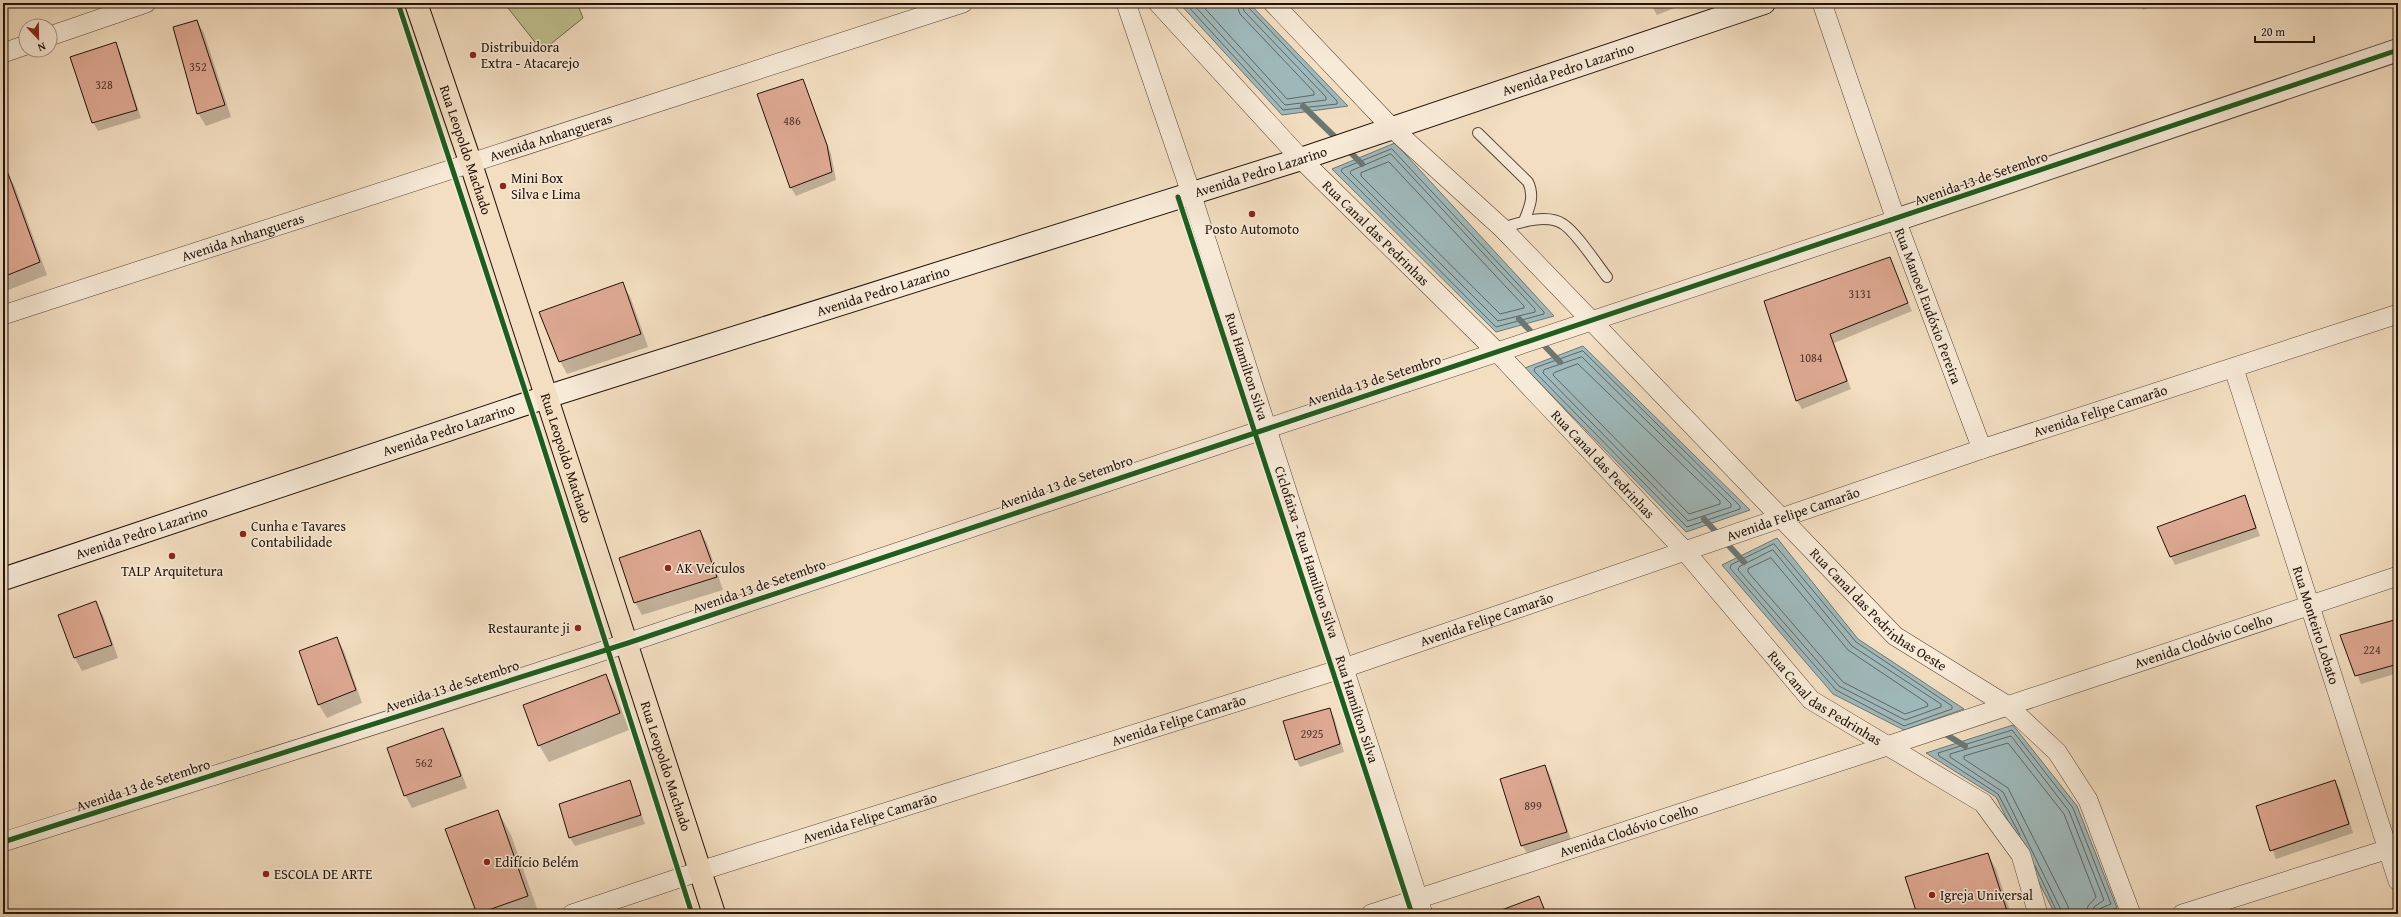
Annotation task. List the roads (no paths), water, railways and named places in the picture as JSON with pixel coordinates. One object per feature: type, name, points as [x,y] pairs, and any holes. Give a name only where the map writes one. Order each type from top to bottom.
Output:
[{"type":"main road","name":"Rua Leopoldo Machado","points":[[416,3],[471,164],[546,397],[628,643],[714,914]]},
{"type":"main road","name":"Avenida Pedro Lazarino","points":[[3,579],[546,397],[1301,158],[1764,3]]},
{"type":"main road","name":"Avenida 13 de Setembro","points":[[1896,220],[2398,50]]},
{"type":"street","points":[[58,33],[146,3]]},
{"type":"street","name":"Avenida Anhangueras","points":[[3,315],[962,3]]},
{"type":"street","name":"Rua Hamilton Silva","points":[[1126,3],[1191,193],[1420,906]]},
{"type":"street","name":"Rua Canal das Pedrinhas","points":[[1158,3],[1301,158],[1692,548],[1811,700],[1983,803],[2021,855],[2038,914]]},
{"type":"street","points":[[1272,3],[1391,127],[1502,228],[1591,319]]},
{"type":"street","name":"Rua Manoel Eudóxio Pereira","points":[[1822,3],[1896,220],[1982,449]]},
{"type":"street","points":[[3,53],[18,48]]},
{"type":"street","name":"Avenida 13 de Setembro","points":[[3,842],[628,643],[1267,427],[1498,353],[1570,326],[1896,220]]},
{"type":"street","name":"Avenida Felipe Camarão","points":[[572,914],[700,871],[1344,668],[1692,548],[1774,522],[1982,449],[2234,369],[2398,314]]},
{"type":"street","name":"Rua Canal das Pedrinhas Oeste","points":[[1591,319],[1774,522],[1894,636],[2001,709],[2057,752],[2088,800],[2131,914]]},
{"type":"street","name":"Rua Monteiro Lobato","points":[[2234,369],[2309,606],[2393,847],[2398,881]]},
{"type":"street","name":"Avenida Clodóvio Coelho","points":[[1371,914],[1420,906],[1887,746],[2398,576]]},
{"type":"street","points":[[2182,914],[2393,847]]},
{"type":"lane","points":[[1478,133],[1528,182],[1532,191],[1531,204],[1524,221]]},
{"type":"lane","points":[[1502,228],[1524,221],[1547,220],[1562,223],[1607,277]]},
{"type":"water","points":[[1179,3],[1249,3],[1348,106],[1282,115]]},
{"type":"water","points":[[1395,143],[1554,316],[1496,332],[1332,169]]},
{"type":"water","points":[[1583,346],[1750,510],[1686,532],[1525,368]]},
{"type":"water","points":[[1777,538],[1858,639],[1964,709],[1904,730],[1833,694],[1722,565]]},
{"type":"water","points":[[2013,725],[2077,806],[2117,908],[2094,914],[2055,914],[1996,797],[1926,753]]},
{"type":"waterway","points":[[1303,106],[1339,141]]},
{"type":"waterway","points":[[1346,148],[1362,164]]},
{"type":"waterway","points":[[1519,319],[1560,362]]},
{"type":"waterway","points":[[1704,519],[1744,562]]},
{"type":"waterway","points":[[1942,732],[1965,746]]},
{"type":"place","name":"Distribuidora Extra - Atacarejo","points":[[473,55]]},
{"type":"place","name":"Mini Box Silva e Lima","points":[[503,186]]},
{"type":"place","name":"Posto Automoto","points":[[1252,214]]},
{"type":"place","name":"Cunha e Tavares Contabilidade","points":[[243,534]]},
{"type":"place","name":"TALP Arquitetura","points":[[172,556]]},
{"type":"place","name":"AK Veículos","points":[[668,568]]},
{"type":"place","name":"Restaurante ji","points":[[578,628]]},
{"type":"place","name":"Edifício Belém","points":[[487,862]]},
{"type":"place","name":"ESCOLA DE ARTE","points":[[266,874]]},
{"type":"place","name":"Igreja Universal","points":[[1932,895]]}]
